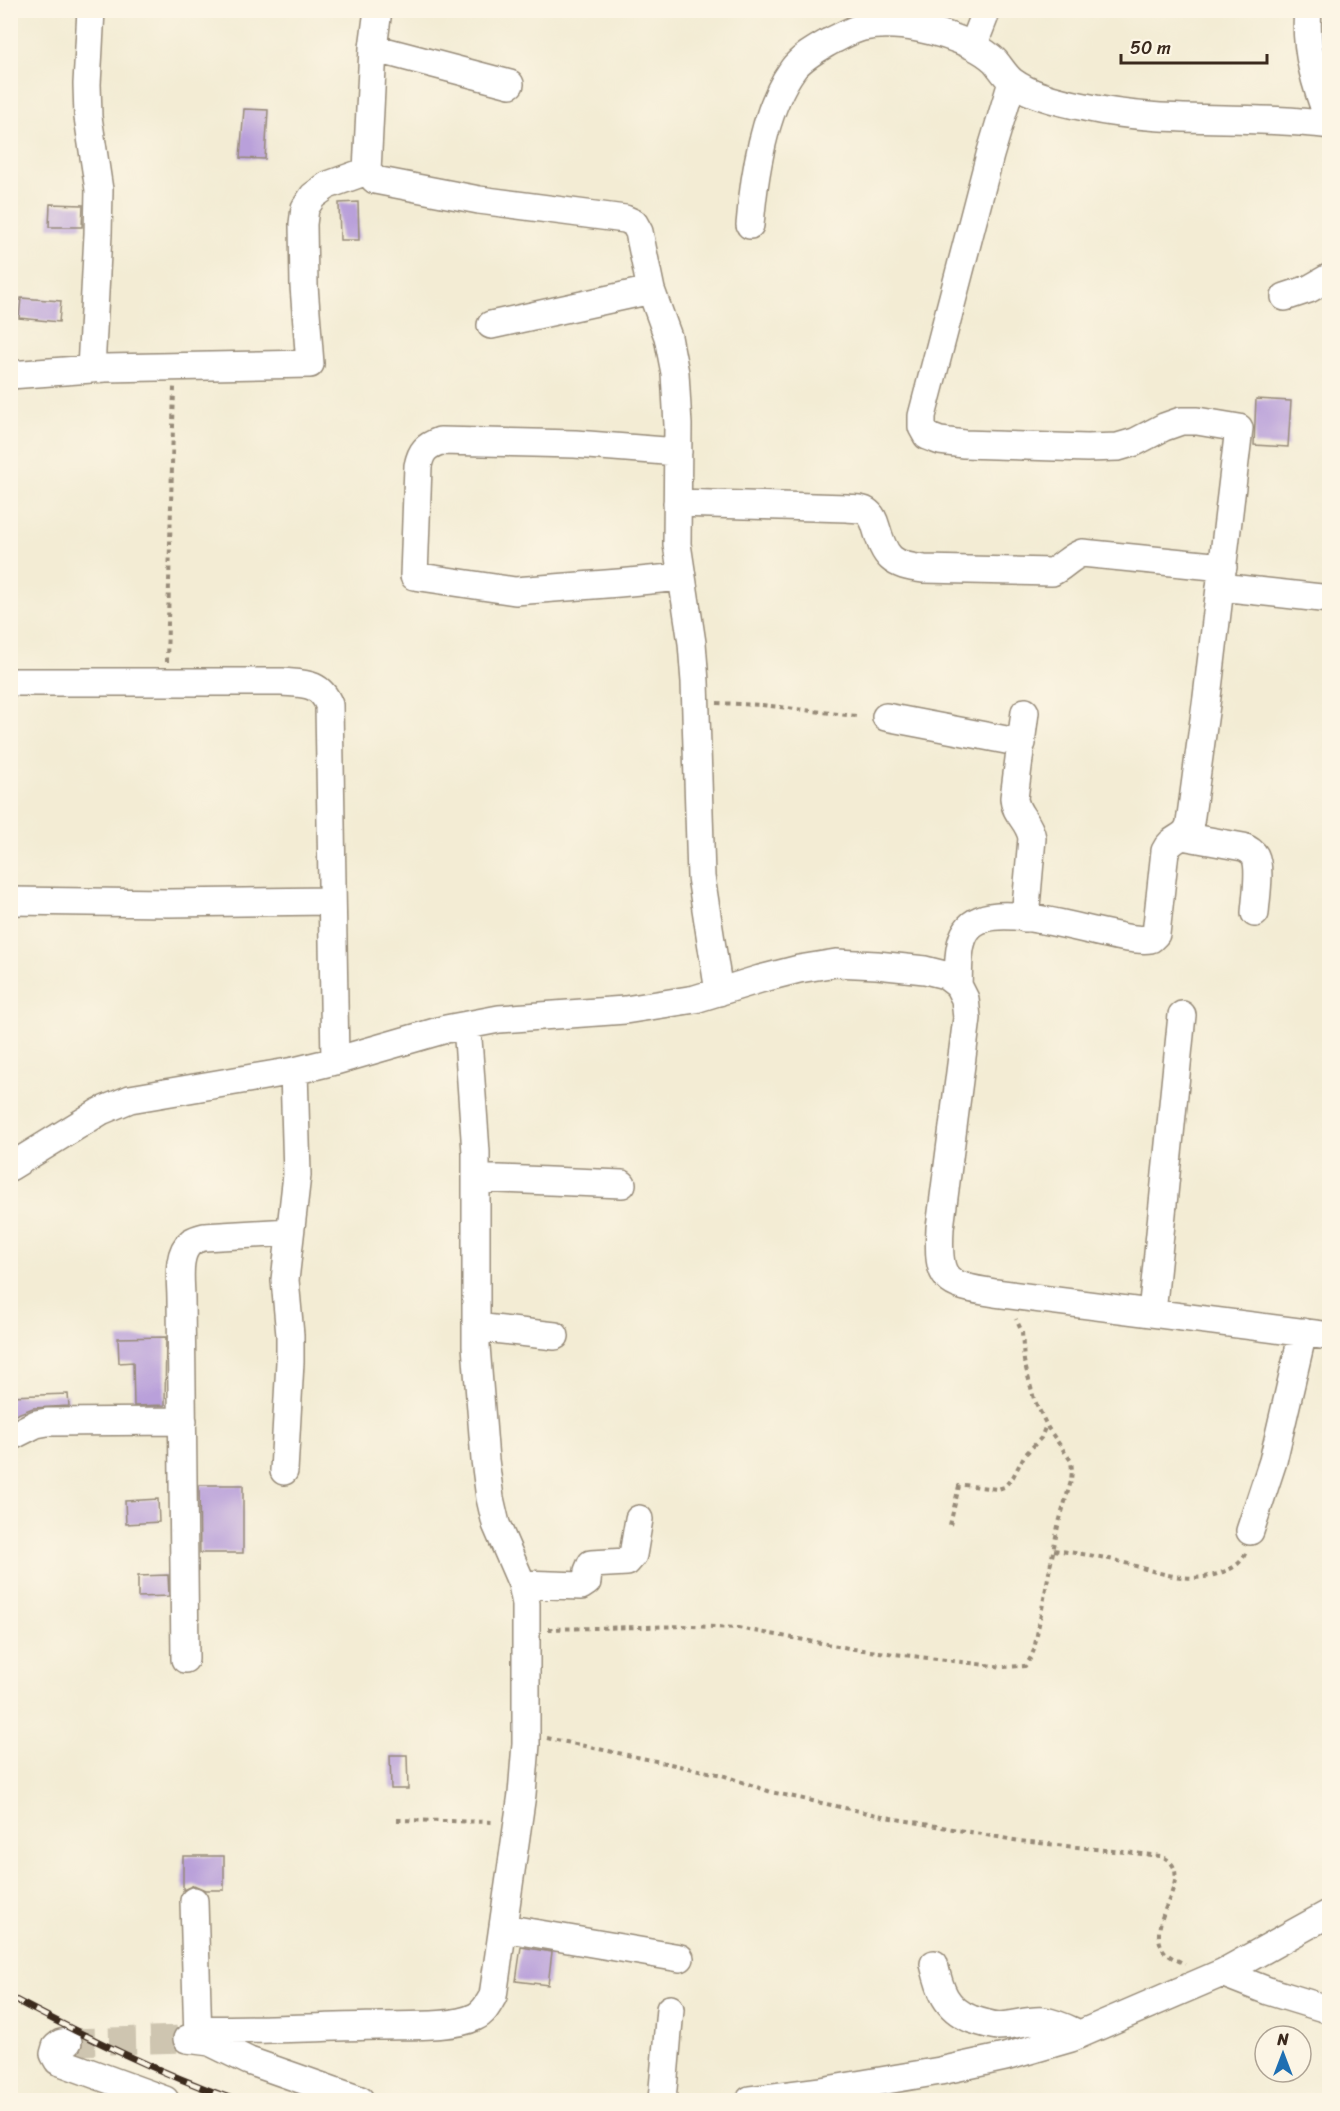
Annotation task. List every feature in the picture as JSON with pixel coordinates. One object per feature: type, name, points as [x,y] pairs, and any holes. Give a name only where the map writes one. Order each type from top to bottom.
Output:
[{"type":"street","points":[[91,369],[99,190],[88,117],[87,84],[92,10]]},
{"type":"street","points":[[378,10],[373,48],[367,171],[375,180],[479,200],[625,219],[634,224],[639,232],[651,290],[668,337],[675,373],[678,452],[677,544],[692,643],[701,877],[719,992]]},
{"type":"street","points":[[973,46],[987,10]]},
{"type":"street","points":[[750,225],[753,183],[761,146],[777,100],[790,75],[806,56],[864,19],[880,25],[902,26],[942,35],[973,46],[995,61],[1012,82],[1029,91],[1119,114],[1147,117],[1270,119],[1329,124],[1308,51],[1306,32],[1308,10]]},
{"type":"street","points":[[373,48],[510,84]]},
{"type":"street","points":[[958,985],[962,939],[968,928],[978,920],[994,916],[1025,918],[1068,924],[1131,939],[1151,939],[1156,934],[1166,851],[1169,844],[1188,829],[1195,791],[1239,428],[1197,421],[1181,421],[1135,442],[1118,447],[1087,448],[948,442],[927,436],[922,427],[922,416],[990,155],[1012,82]]},
{"type":"street","points":[[10,375],[91,369],[310,364],[304,286],[305,208],[313,196],[328,185],[367,171]]},
{"type":"street","points":[[1285,297],[1309,289],[1329,277]]},
{"type":"street","points":[[491,325],[651,290]]},
{"type":"street","points":[[678,452],[575,444],[440,441],[429,445],[421,454],[418,466],[414,576],[515,591],[681,577]]},
{"type":"street","points":[[677,503],[865,510],[873,517],[879,541],[885,553],[894,562],[905,567],[1052,572],[1082,553],[1222,577],[1329,599]]},
{"type":"street","points":[[10,682],[166,680],[301,684],[315,687],[324,693],[329,705],[335,1061]]},
{"type":"street","points":[[1025,712],[1014,798],[1015,808],[1030,827],[1032,838],[1025,918]]},
{"type":"street","points":[[886,717],[1022,743]]},
{"type":"street","points":[[1182,836],[1244,847],[1251,851],[1257,865],[1255,913]]},
{"type":"street","points":[[10,901],[168,903],[332,901]]},
{"type":"street","points":[[10,1167],[101,1111],[130,1099],[294,1071],[446,1029],[499,1019],[625,1010],[695,999],[798,969],[836,963],[925,970],[945,975],[958,985],[965,999],[967,1018],[940,1228],[939,1256],[942,1270],[951,1282],[964,1288],[1001,1294],[1329,1336]]},
{"type":"street","points":[[1152,1313],[1182,1016]]},
{"type":"street","points":[[194,2036],[248,2030],[459,2021],[475,2017],[486,2009],[493,1996],[519,1823],[526,1735],[526,1604],[522,1584],[496,1524],[490,1498],[478,1384],[476,1178],[467,1025]]},
{"type":"street","points":[[284,1471],[290,1362],[285,1280],[297,1175],[294,1071]]},
{"type":"street","points":[[476,1178],[622,1184]]},
{"type":"street","points":[[185,1659],[181,1299],[183,1252],[191,1242],[204,1236],[290,1232]]},
{"type":"street","points":[[476,1327],[555,1336]]},
{"type":"street","points":[[1250,1532],[1273,1461],[1303,1332]]},
{"type":"street","points":[[10,1437],[36,1424],[47,1422],[183,1421]]},
{"type":"street","points":[[522,1584],[581,1586],[587,1582],[591,1564],[627,1562],[633,1555],[639,1519]]},
{"type":"street","points":[[194,1901],[194,2036]]},
{"type":"street","points":[[750,2100],[821,2091],[940,2071],[1005,2057],[1079,2034],[1216,1976],[1329,1913]]},
{"type":"street","points":[[504,1928],[680,1958]]},
{"type":"street","points":[[934,1964],[945,1997],[951,2007],[964,2016],[999,2026],[1043,2021],[1058,2024],[1079,2034]]},
{"type":"street","points":[[1216,1976],[1329,2010]]},
{"type":"street","points":[[662,2100],[670,2009]]},
{"type":"street","points":[[194,2036],[279,2072],[360,2100]]},
{"type":"street","points":[[68,2042],[56,2047],[54,2055],[58,2061],[165,2100]]},
{"type":"path","points":[[166,680],[174,366]]},
{"type":"path","points":[[695,702],[762,705],[856,716]]},
{"type":"path","points":[[526,1630],[688,1626],[730,1628],[854,1649],[985,1666],[1017,1668],[1025,1666],[1034,1650],[1072,1470],[1071,1461],[1046,1424],[1034,1399],[1024,1361],[1022,1332],[1001,1294]]},
{"type":"path","points":[[950,1525],[959,1486],[998,1489],[1004,1487],[1013,1477],[1024,1456],[1041,1438],[1046,1424]]},
{"type":"path","points":[[1054,1550],[1114,1560],[1174,1577],[1204,1578],[1229,1570],[1239,1563],[1245,1556],[1250,1532]]},
{"type":"path","points":[[526,1735],[722,1775],[771,1792],[891,1818],[1036,1843],[1161,1856],[1170,1860],[1176,1874],[1175,1884],[1161,1915],[1161,1947],[1167,1954],[1216,1976]]},
{"type":"path","points":[[397,1820],[519,1823]]},
{"type":"building","points":[[244,109],[268,110],[265,159],[240,158]]},
{"type":"building","points":[[358,202],[359,240],[340,240],[339,203]]},
{"type":"building","points":[[50,204],[83,205],[82,227],[49,227]]},
{"type":"building","points":[[21,298],[61,301],[59,322],[19,318]]},
{"type":"building","points":[[1256,399],[1291,401],[1288,447],[1254,445]]},
{"type":"building","points":[[166,1337],[165,1405],[134,1406],[133,1362],[119,1363],[118,1338]]},
{"type":"building","points":[[68,1394],[69,1406],[33,1408],[10,1417],[10,1396]]},
{"type":"building","points":[[199,1485],[243,1485],[243,1553],[200,1553]]},
{"type":"building","points":[[158,1499],[159,1522],[126,1524],[125,1501]]},
{"type":"building","points":[[168,1575],[169,1596],[138,1597],[138,1576]]},
{"type":"building","points":[[390,1755],[407,1755],[408,1789],[391,1789]]},
{"type":"building","points":[[183,1856],[224,1856],[224,1890],[205,1890],[194,1885],[183,1890]]},
{"type":"building","points":[[521,1947],[552,1952],[548,1985],[516,1981]]},
{"type":"tunnel","points":[[68,2042],[185,2039]]},
{"type":"railway","points":[[10,1997],[121,2053],[235,2100]]}]
